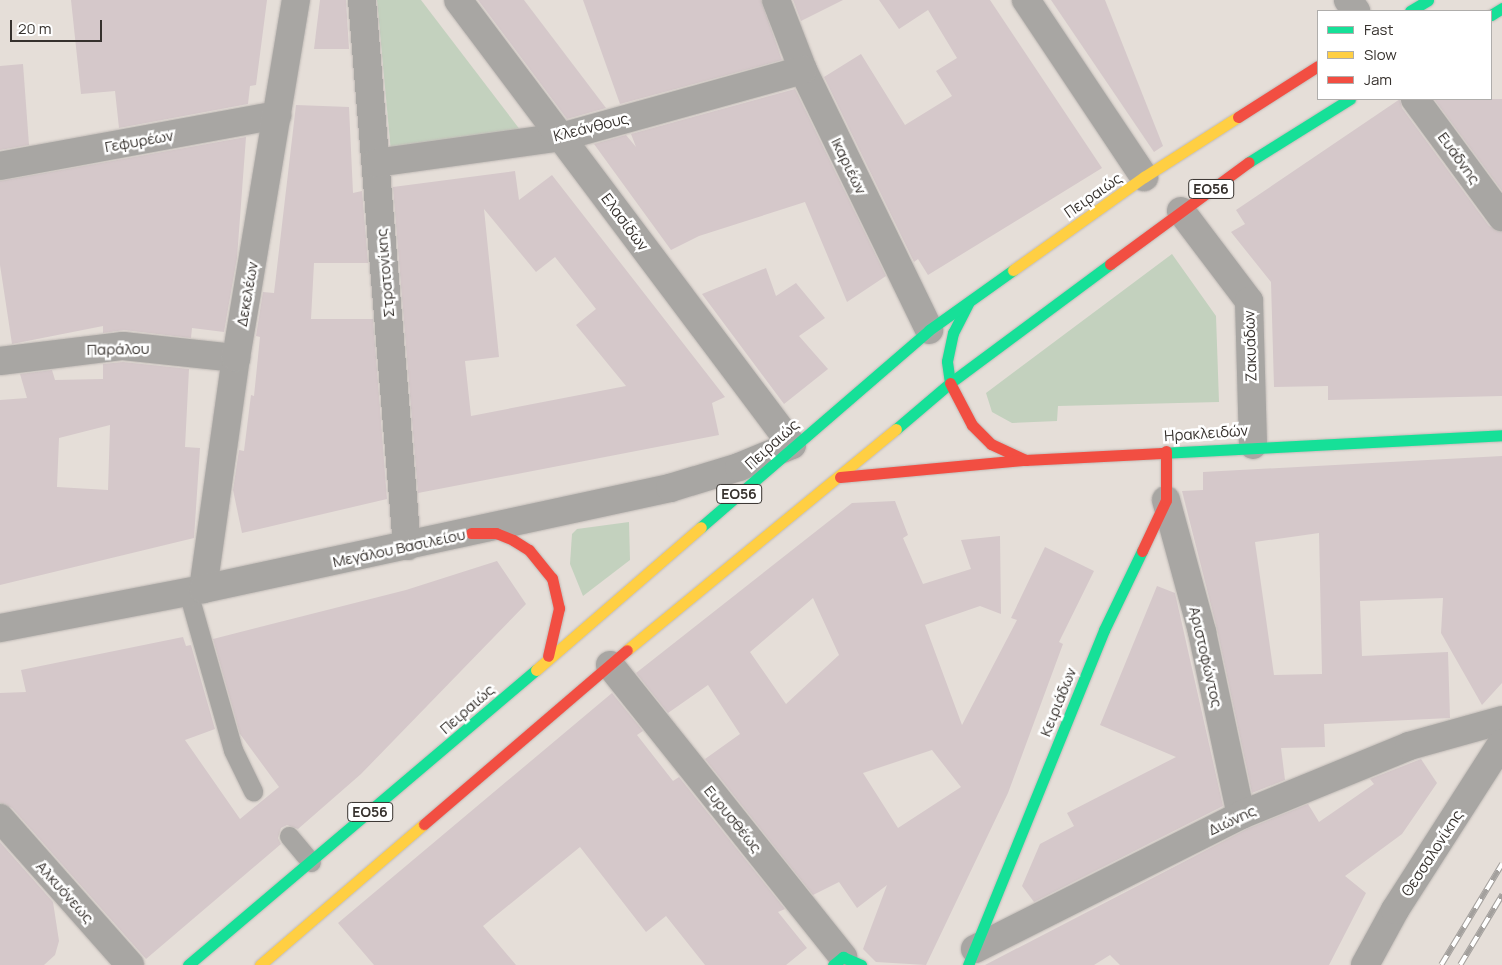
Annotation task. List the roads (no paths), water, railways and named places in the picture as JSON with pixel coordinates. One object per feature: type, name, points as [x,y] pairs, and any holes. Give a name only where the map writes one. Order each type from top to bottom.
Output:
[{"type":"main road","points":[[1412,10],[1428,0]]},
{"type":"main road","name":"Πειραιώς","points":[[188,965],[311,862],[548,656],[638,584],[792,445],[929,330],[970,299],[1144,178],[1317,67]]},
{"type":"main road","name":"ΕΟ56","points":[[260,965],[610,665],[840,476],[950,382],[1280,140],[1348,100]]},
{"type":"main road","points":[[950,382],[947,362],[953,333],[970,299]]},
{"type":"main road","name":"Ηρακλειδών","points":[[950,382],[972,425],[991,444],[1025,460],[1253,445],[1502,435]]},
{"type":"main road","name":"Κειριάδων","points":[[971,957],[1104,630],[1166,500],[1166,451]]},
{"type":"main road","points":[[840,476],[1025,460]]},
{"type":"main road","points":[[471,533],[496,533],[513,540],[529,550],[552,578],[559,608],[548,656]]},
{"type":"street","name":"Δεκελέων","points":[[196,591],[296,0]]},
{"type":"street","name":"Στρατονίκης","points":[[362,0],[407,546]]},
{"type":"street","name":"Ελασίδων","points":[[458,0],[792,445]]},
{"type":"street","name":"Ικαριέων","points":[[776,0],[803,70],[929,330]]},
{"type":"street","points":[[1026,0],[1144,178]]},
{"type":"street","name":"Κλεάνθους","points":[[376,162],[561,137],[803,70]]},
{"type":"street","name":"Ευάδνης","points":[[1416,100],[1502,216]]},
{"type":"street","name":"Γεφυρέων","points":[[0,166],[277,115]]},
{"type":"street","name":"Ζακυάδων","points":[[1181,211],[1248,301],[1253,445]]},
{"type":"street","name":"Παράλου","points":[[0,361],[123,346],[236,358]]},
{"type":"street","name":"Μεγάλου Βασιλείου","points":[[0,628],[196,591],[471,533],[670,488],[792,445]]},
{"type":"street","name":"Αριστοφώντος","points":[[1166,500],[1202,632],[1241,815]]},
{"type":"street","name":"Ευρυσθέως","points":[[610,665],[846,962]]},
{"type":"street","name":"Διώνης","points":[[971,957],[1241,815],[1409,746],[1502,720]]},
{"type":"street","name":"Θεσσαλονίκης","points":[[1365,965],[1395,910],[1502,743]]},
{"type":"street","name":"Αλκυόνεως","points":[[0,818],[130,965]]},
{"type":"lane","points":[[196,591],[233,750],[254,791]]},
{"type":"lane","points":[[289,836],[311,862]]},
{"type":"railway","points":[[1441,965],[1502,864]]},
{"type":"railway","points":[[1460,965],[1502,895]]}]
